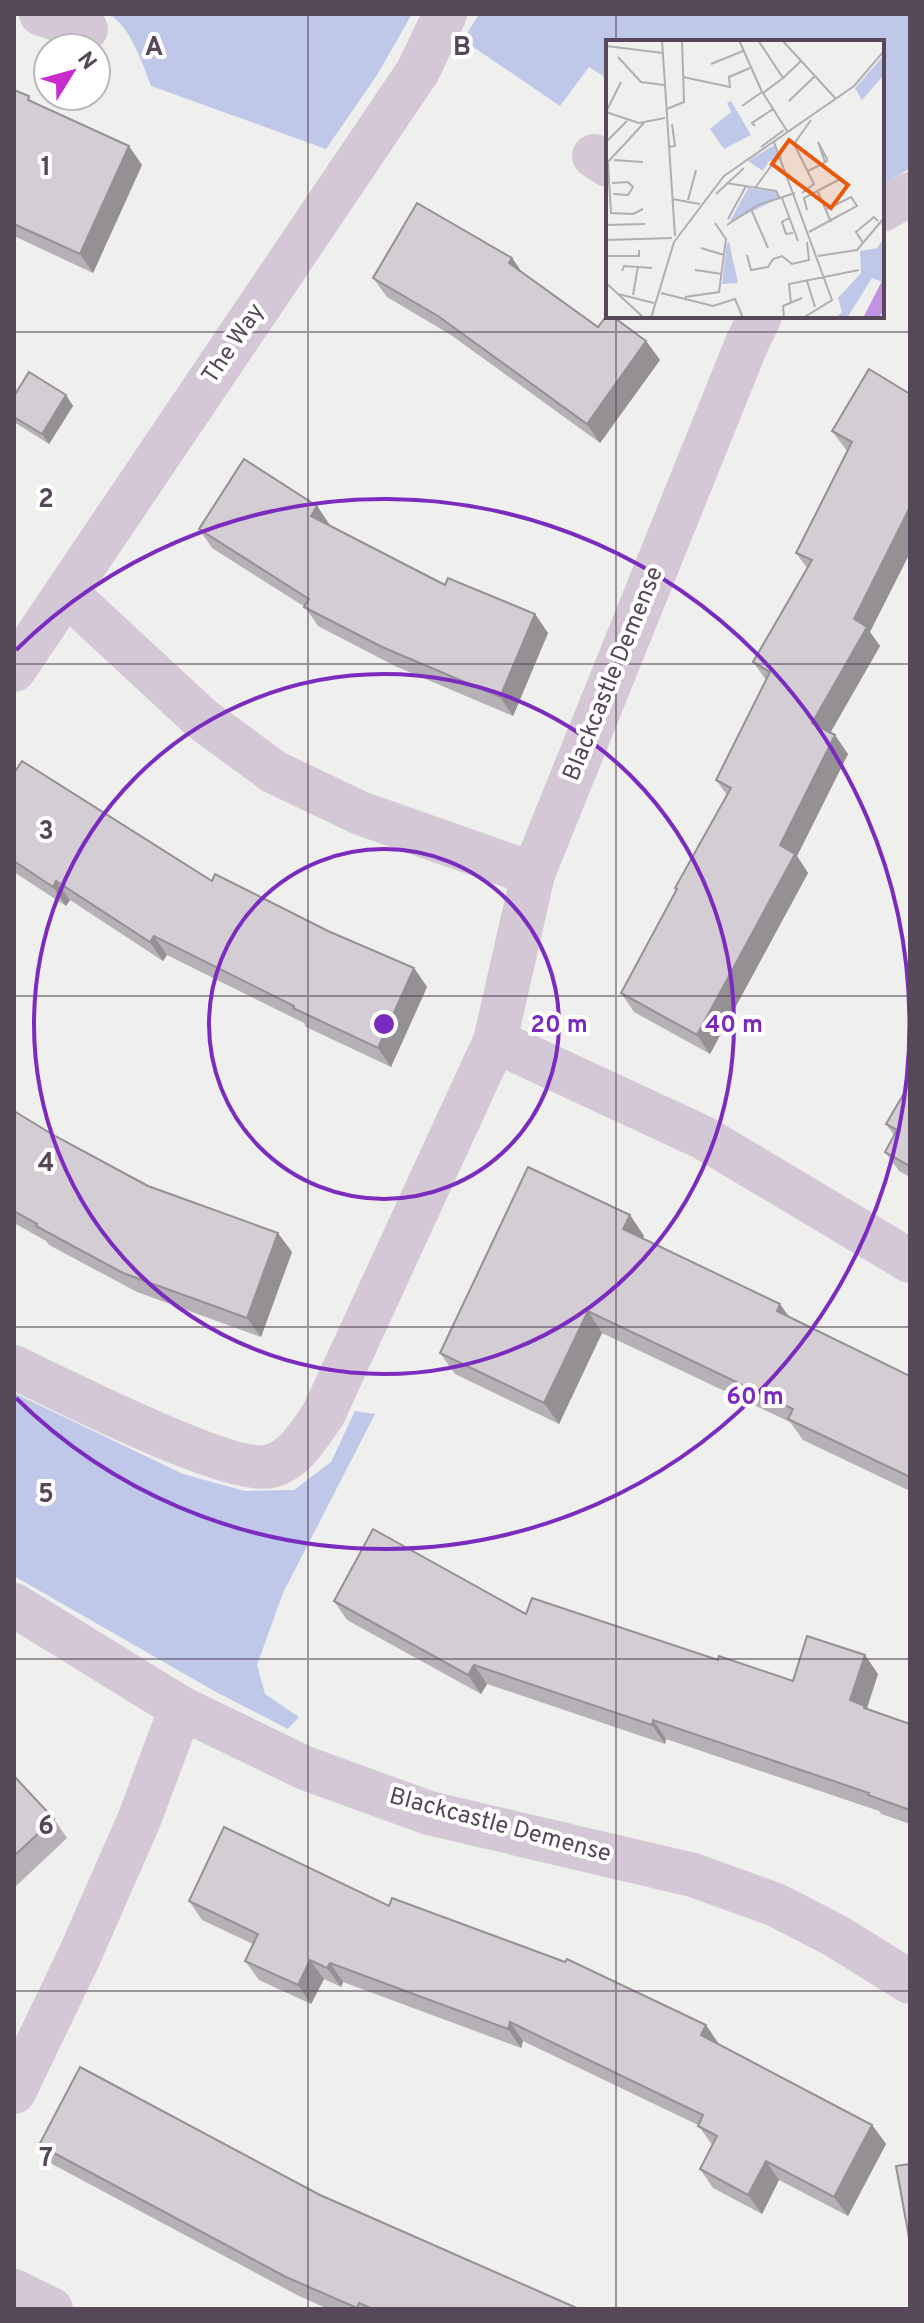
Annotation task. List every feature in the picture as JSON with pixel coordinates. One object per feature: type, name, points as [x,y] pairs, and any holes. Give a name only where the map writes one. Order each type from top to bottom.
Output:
[{"type":"street","points":[[41,14],[86,29]]},
{"type":"street","name":"The Way","points":[[14,670],[418,71],[445,14]]},
{"type":"street","points":[[884,209],[910,194]]},
{"type":"street","name":"Blackcastle Demense","points":[[14,1367],[175,1442],[238,1463],[270,1466],[298,1450],[323,1415],[495,1041],[533,874],[759,318]]},
{"type":"street","points":[[66,593],[202,719],[274,772],[360,813],[533,874]]},
{"type":"street","points":[[495,1041],[704,1138],[910,1261]]},
{"type":"street","name":"Blackcastle Demense","points":[[14,1605],[181,1708],[305,1768],[429,1813],[693,1875],[776,1905],[836,1936],[910,1982]]},
{"type":"street","points":[[14,2092],[78,1959],[133,1834],[181,1708]]},
{"type":"street","points":[[14,2291],[51,2309]]},
{"type":"shaded area","points":[[107,14],[412,14],[377,75],[326,149],[151,86],[128,35]]},
{"type":"shaded area","points":[[479,14],[910,14],[910,168],[884,184],[884,40],[606,40],[606,78],[589,67],[560,106],[463,40]]},
{"type":"shaded area","points":[[14,1393],[183,1474],[245,1491],[294,1490],[331,1462],[355,1411],[375,1414],[283,1593],[257,1665],[265,1694],[299,1717],[288,1729],[216,1692],[14,1576]]},
{"type":"building","points":[[14,90],[29,96],[32,112],[54,112],[129,146],[80,254],[14,224]]},
{"type":"building","points":[[417,203],[512,258],[509,263],[598,327],[606,317],[615,318],[646,341],[587,424],[438,316],[373,278]]},
{"type":"building","points":[[869,369],[910,394],[910,507],[854,619],[867,627],[812,723],[835,735],[780,845],[795,854],[697,1035],[621,993],[731,788],[716,780],[770,672],[753,662],[812,560],[796,553],[852,442],[832,431]]},
{"type":"building","points":[[29,372],[66,395],[42,434],[14,417],[14,396]]},
{"type":"building","points":[[244,459],[317,506],[311,516],[445,585],[448,578],[535,614],[500,697],[382,647],[304,607],[309,599],[199,529]]},
{"type":"building","points":[[22,761],[212,881],[215,874],[328,931],[414,968],[378,1048],[154,936],[150,942],[56,881],[53,887],[14,861],[14,773]]},
{"type":"building","points":[[910,1083],[910,1166],[885,1152],[897,1130],[886,1124]]},
{"type":"building","points":[[14,1111],[148,1186],[278,1233],[247,1318],[123,1273],[14,1211]]},
{"type":"building","points":[[528,1167],[630,1215],[623,1229],[780,1304],[777,1311],[910,1376],[910,1477],[788,1419],[793,1409],[588,1311],[544,1403],[440,1353]]},
{"type":"building","points":[[373,1529],[526,1614],[532,1598],[718,1660],[719,1656],[793,1681],[807,1636],[865,1655],[850,1700],[910,1724],[910,1810],[869,1793],[653,1720],[652,1725],[474,1665],[468,1675],[334,1601]]},
{"type":"building","points":[[14,1776],[54,1819],[14,1856]]},
{"type":"building","points":[[224,1827],[389,1906],[392,1898],[565,1962],[567,1959],[706,2025],[701,2035],[872,2125],[834,2197],[766,2161],[748,2195],[700,2169],[717,2136],[698,2126],[703,2115],[510,2022],[508,2029],[330,1963],[327,1968],[310,1960],[298,1985],[245,1961],[258,1934],[189,1901]]},
{"type":"building","points":[[80,2067],[320,2195],[579,2309],[373,2309],[359,2303],[357,2308],[286,2277],[39,2145]]},
{"type":"building","points":[[910,2164],[910,2243],[896,2166]]}]
